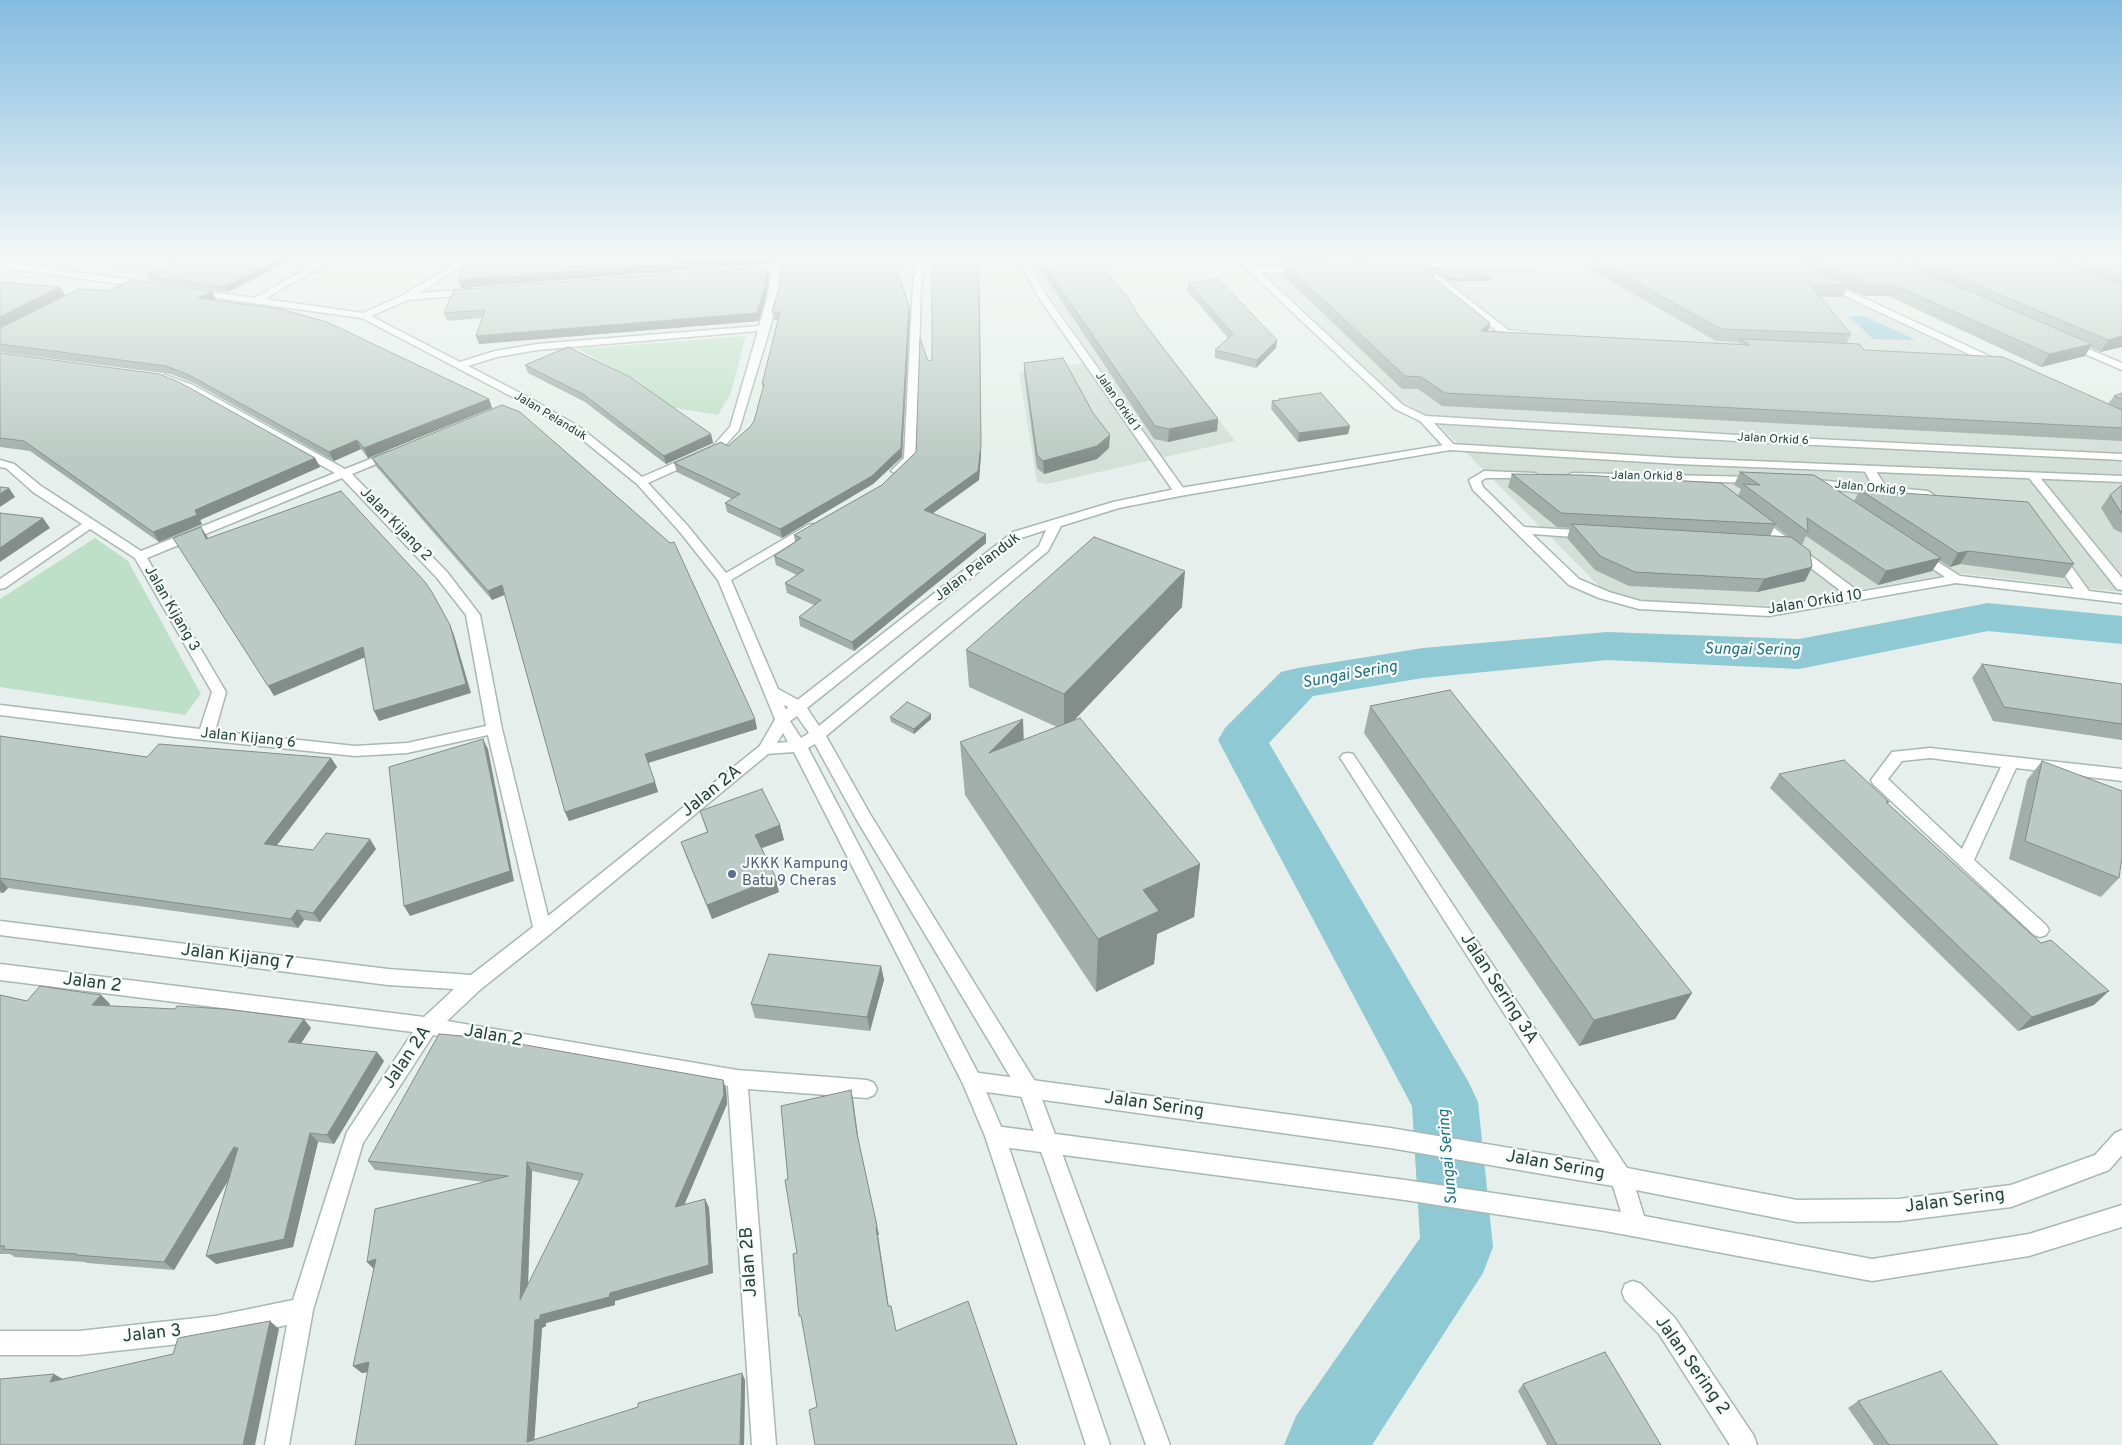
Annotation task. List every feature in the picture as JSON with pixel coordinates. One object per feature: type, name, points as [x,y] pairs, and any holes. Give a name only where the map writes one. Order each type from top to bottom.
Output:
[{"type":"street","name":"Jalan Pelanduk","points":[[384,326],[526,400],[577,430],[641,482],[683,528],[724,579],[782,720],[799,746],[972,1081],[995,1136],[1098,1445]]},
{"type":"street","points":[[891,477],[910,458],[915,326]]},
{"type":"street","name":"Jalan Orkid 1","points":[[1064,326],[1180,492]]},
{"type":"street","points":[[1313,326],[1399,407],[1424,419],[1450,446]]},
{"type":"street","points":[[1496,326],[1505,333],[1534,335]]},
{"type":"street","points":[[1918,326],[1981,357],[2008,365],[1924,326]]},
{"type":"street","points":[[460,365],[495,354],[537,347],[764,328],[735,428],[717,448],[641,482]]},
{"type":"street","points":[[2060,340],[2122,367]]},
{"type":"street","points":[[1951,356],[1981,357]]},
{"type":"street","name":"Jalan Kijang 2","points":[[156,376],[190,387],[344,473],[442,575],[473,615],[494,730],[543,930]]},
{"type":"street","points":[[507,408],[526,400]]},
{"type":"street","name":"Jalan Orkid 6","points":[[1424,419],[1754,439],[2122,457]]},
{"type":"street","points":[[1054,525],[1117,505],[1180,492],[1450,446],[1678,461],[1870,470],[2122,478]]},
{"type":"street","points":[[140,556],[398,451]]},
{"type":"street","points":[[1678,461],[1722,495]]},
{"type":"street","name":"Jalan Kijang 3","points":[[0,463],[10,466],[37,489],[140,556],[220,692],[206,734]]},
{"type":"street","points":[[1870,470],[1882,491]]},
{"type":"street","name":"Jalan Orkid 10","points":[[1542,475],[1484,474],[1475,480],[1477,488],[1574,582],[1604,595],[1639,606],[1769,612],[1956,578],[2122,599]]},
{"type":"street","name":"Jalan Orkid 8","points":[[1562,475],[1764,481]]},
{"type":"street","points":[[2034,476],[2122,586]]},
{"type":"street","points":[[1792,482],[1811,483],[1835,499]]},
{"type":"street","name":"Jalan Orkid 9","points":[[1811,483],[1941,496]]},
{"type":"street","points":[[1744,512],[1857,597]]},
{"type":"street","points":[[0,585],[90,524]]},
{"type":"street","points":[[724,579],[818,524]]},
{"type":"street","name":"Jalan Pelanduk","points":[[782,720],[1017,535],[1054,525]]},
{"type":"street","name":"Jalan Pelanduk","points":[[799,746],[818,735],[1044,548],[1054,525]]},
{"type":"street","points":[[1520,530],[1600,534]]},
{"type":"street","points":[[2046,541],[2085,595]]},
{"type":"street","points":[[1769,544],[1789,545]]},
{"type":"street","points":[[1907,547],[1956,578]]},
{"type":"street","points":[[772,692],[799,707],[818,735],[864,818],[1029,1089],[1158,1445]]},
{"type":"street","name":"Jalan Kijang 6","points":[[0,710],[355,750],[408,748],[494,730]]},
{"type":"street","points":[[766,748],[782,720]]},
{"type":"street","points":[[766,748],[799,746]]},
{"type":"street","name":"Jalan 2A","points":[[277,1445],[301,1310],[354,1139],[428,1026],[474,982],[543,930],[766,748]]},
{"type":"street","points":[[2040,930],[1879,780],[1897,756],[1930,754],[2122,775]]},
{"type":"street","name":"Jalan Sering 3A","points":[[1348,758],[1621,1177],[1636,1226]]},
{"type":"street","points":[[1965,862],[2011,762]]},
{"type":"street","name":"Jalan Kijang 7","points":[[0,928],[388,977],[474,982]]},
{"type":"street","name":"Jalan 2","points":[[0,972],[428,1026],[737,1079],[867,1089]]},
{"type":"street","name":"Jalan 2B","points":[[737,1079],[764,1445]]},
{"type":"street","name":"Jalan Sering","points":[[972,1081],[1390,1138],[1621,1177],[1797,1211],[1899,1210],[2011,1196],[2102,1163],[2122,1140]]},
{"type":"street","points":[[995,1136],[1405,1190],[1605,1220],[1872,1270],[2029,1245],[2122,1216]]},
{"type":"street","name":"Jalan Sering 2","points":[[1633,1292],[1667,1326],[1745,1445]]},
{"type":"street","name":"Jalan 3","points":[[0,1343],[88,1342],[215,1328],[301,1310]]},
{"type":"shaded area","points":[[1071,326],[1149,326],[1235,441],[1047,484],[1037,482],[1019,372],[1095,362]]},
{"type":"shaded area","points":[[1320,326],[1909,326],[2122,426],[2122,592],[1956,573],[1766,606],[1637,600],[1603,590],[1431,417],[1400,401]]},
{"type":"green space","points":[[746,336],[731,393],[718,415],[669,407],[636,380],[578,349]]},
{"type":"green space","points":[[95,538],[128,561],[201,694],[185,715],[0,687],[0,599]]},
{"type":"water","points":[[1859,326],[1887,326],[1916,340],[1873,339]]},
{"type":"building","points":[[3,326],[336,326],[489,399],[364,448],[357,440],[329,452],[189,375],[166,366],[0,344],[0,328]]},
{"type":"building","points":[[479,326],[593,326],[476,336]]},
{"type":"building","points":[[776,326],[908,326],[901,448],[872,476],[780,529],[725,503],[740,494],[674,463],[721,442],[728,446],[750,427],[754,421],[764,384],[762,384]]},
{"type":"building","points":[[932,326],[979,326],[981,445],[978,471],[924,510],[986,534],[852,642],[799,617],[821,600],[785,583],[804,570],[774,556],[801,538],[794,535],[882,485],[916,452],[920,338],[928,361],[932,360]]},
{"type":"building","points":[[1086,326],[1146,326],[1218,419],[1169,429],[1155,426]]},
{"type":"building","points":[[1226,326],[1264,326],[1277,340],[1257,360],[1215,350],[1233,334]]},
{"type":"building","points":[[1352,326],[1486,326],[1481,331],[1750,345],[1740,339],[1859,344],[1864,350],[2003,357],[2122,410],[2122,428],[1445,393],[1421,377],[1405,376]]},
{"type":"building","points":[[1716,326],[1845,326],[1851,334],[1721,329]]},
{"type":"building","points":[[1987,326],[2051,326],[2092,344],[2049,354]]},
{"type":"building","points":[[2076,326],[2122,326],[2122,336],[2108,340]]},
{"type":"building","points":[[568,347],[630,377],[711,434],[664,456],[583,394],[525,365]]},
{"type":"building","points":[[0,353],[159,374],[179,382],[315,458],[195,510],[197,515],[153,532],[24,441],[0,438]]},
{"type":"building","points":[[1063,358],[1093,413],[1110,435],[1097,446],[1043,461],[1037,455],[1024,363]]},
{"type":"building","points":[[1321,393],[1350,426],[1299,433],[1272,401],[1279,399]]},
{"type":"building","points":[[2122,393],[2122,399],[2114,396]]},
{"type":"building","points":[[502,405],[520,412],[670,543],[674,542],[755,719],[645,754],[655,782],[565,812],[502,585],[488,591],[372,458]]},
{"type":"building","points":[[1740,472],[1814,475],[1941,558],[1886,571],[1807,518],[1808,532],[1743,484],[1760,485]]},
{"type":"building","points":[[1512,474],[1582,475],[1721,483],[1776,524],[1561,513]]},
{"type":"building","points":[[2122,485],[2122,514],[2110,495]]},
{"type":"building","points":[[0,487],[9,488],[0,494]]},
{"type":"building","points":[[1860,490],[2028,502],[2074,564],[1968,551],[1958,553]]},
{"type":"building","points":[[341,491],[425,582],[433,594],[450,625],[466,684],[374,711],[363,647],[268,686],[173,538],[201,527],[206,539]]},
{"type":"building","points":[[0,513],[43,518],[0,548]]},
{"type":"building","points":[[1572,524],[1791,537],[1810,551],[1812,567],[1764,579],[1635,572],[1600,556]]},
{"type":"building","points":[[1094,537],[1185,571],[1064,694],[966,650]]},
{"type":"building","points":[[1982,664],[2122,684],[2122,724],[2004,707]]},
{"type":"building","points":[[1450,690],[1692,993],[1594,1020],[1370,706]]},
{"type":"building","points":[[907,702],[931,714],[914,729],[890,717]]},
{"type":"building","points":[[1080,718],[1200,864],[1143,890],[1159,911],[1098,939],[960,742],[1023,719],[989,753]]},
{"type":"building","points":[[0,736],[147,757],[159,744],[331,758],[264,844],[313,850],[326,833],[370,839],[313,913],[297,910],[291,919],[0,878]]},
{"type":"building","points":[[483,739],[510,871],[404,906],[389,767]]},
{"type":"building","points":[[1844,760],[1889,802],[1886,802],[2041,943],[2051,940],[2109,991],[2032,1017],[1779,774]]},
{"type":"building","points":[[2042,761],[2122,791],[2122,857],[2119,878],[2025,841]]},
{"type":"building","name":"JKKK Kampung Batu 9 Cheras","points":[[762,789],[780,825],[755,835],[776,878],[707,905],[681,842],[708,832],[700,811]]},
{"type":"building","points":[[769,954],[881,966],[867,1017],[751,1004]]},
{"type":"building","points":[[40,986],[101,995],[92,1005],[175,1009],[177,1006],[225,1009],[304,1019],[288,1042],[377,1052],[327,1135],[310,1133],[284,1239],[206,1256],[238,1148],[234,1147],[164,1262],[3,1249],[5,1246],[0,1246],[0,995],[27,1001]]},
{"type":"building","points":[[439,1034],[486,1038],[723,1080],[724,1095],[675,1207],[705,1199],[709,1265],[610,1293],[609,1297],[540,1315],[540,1319],[535,1320],[527,1442],[638,1407],[638,1403],[742,1373],[740,1445],[355,1445],[369,1362],[353,1366],[376,1259],[367,1262],[375,1209],[508,1176],[368,1161]],"holes":[[[527,1162],[583,1174],[520,1300]]]},
{"type":"building","points":[[851,1090],[857,1134],[877,1226],[888,1306],[891,1306],[896,1331],[968,1301],[1017,1445],[815,1445],[809,1410],[817,1407],[801,1316],[799,1316],[793,1254],[797,1253],[785,1180],[788,1179],[781,1106]]},
{"type":"building","points":[[270,1321],[243,1445],[0,1445],[0,1379],[54,1374],[50,1382],[173,1354],[178,1338]]},
{"type":"building","points":[[1605,1352],[1661,1445],[1557,1445],[1523,1384]]},
{"type":"building","points":[[1941,1371],[1998,1445],[1889,1445],[1858,1401]]},
{"type":"waterway","name":"Sungai Sering","points":[[1325,1445],[1457,1247],[1445,1102],[1243,740],[1298,683],[1423,663],[1607,646],[1799,654],[1988,617],[2122,630]]},
{"type":"place","name":"JKKK Kampung Batu 9 Cheras","points":[[732,874]]}]
